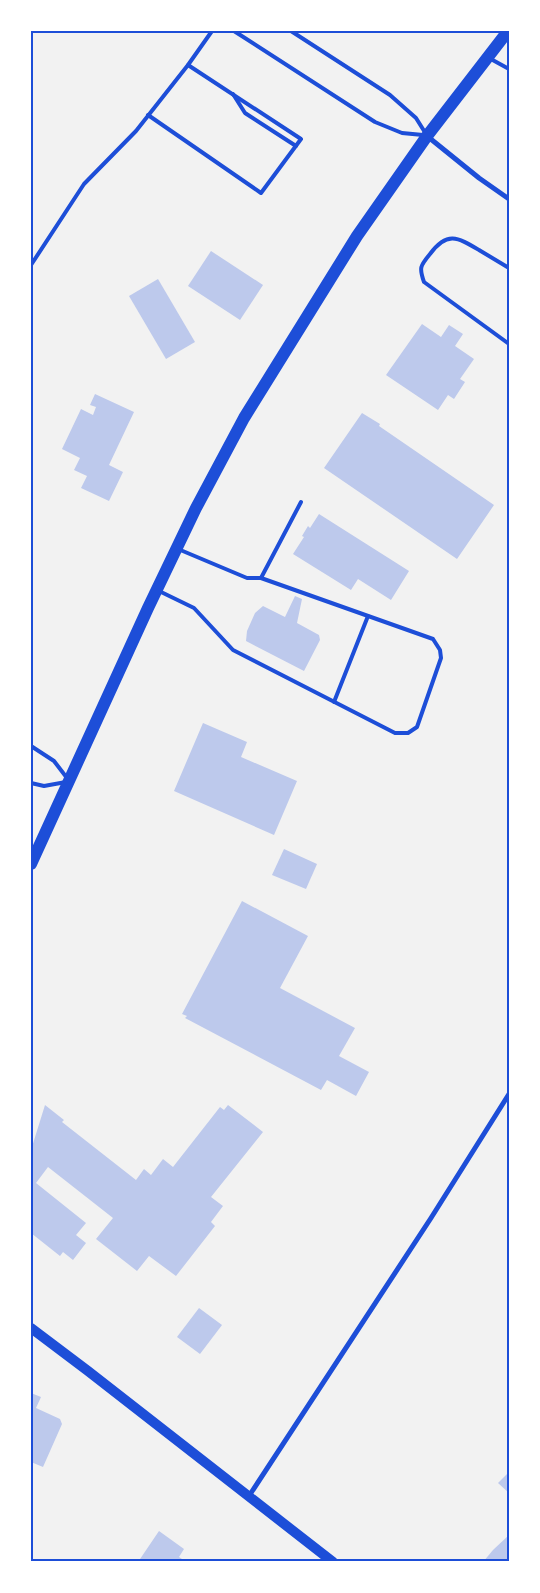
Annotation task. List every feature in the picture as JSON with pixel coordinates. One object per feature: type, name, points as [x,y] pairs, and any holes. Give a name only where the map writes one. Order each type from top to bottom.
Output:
[{"type":"main road","points":[[31,864],[177,548],[241,424],[270,374],[357,236],[427,136],[508,31]]},
{"type":"main road","points":[[31,1328],[333,1562]]},
{"type":"street","points":[[427,136],[479,178],[509,199]]},
{"type":"street","points":[[249,1496],[431,1218],[509,1094]]},
{"type":"lane","points":[[31,265],[84,184],[136,131],[212,31]]},
{"type":"lane","points":[[234,31],[375,122],[402,133],[427,136]]},
{"type":"lane","points":[[291,31],[390,95],[416,118],[427,136]]},
{"type":"lane","points":[[488,57],[509,69]]},
{"type":"lane","points":[[148,115],[261,194],[301,139],[188,65]]},
{"type":"lane","points":[[232,93],[245,113],[296,146]]},
{"type":"lane","points":[[509,268],[460,238],[438,243],[422,264],[420,271],[424,282],[509,344]]},
{"type":"lane","points":[[261,578],[301,502]]},
{"type":"lane","points":[[157,590],[194,608],[234,650],[395,733],[408,733],[418,728],[441,658],[440,650],[433,639],[261,578],[247,578],[177,548]]},
{"type":"lane","points":[[334,702],[368,616]]},
{"type":"lane","points":[[31,746],[54,761],[69,781],[44,786],[31,783]]},
{"type":"building","points":[[211,251],[263,285],[240,320],[188,286]]},
{"type":"building","points":[[158,279],[195,342],[166,359],[129,296]]},
{"type":"building","points":[[422,324],[441,337],[449,325],[463,334],[455,346],[474,359],[460,379],[465,382],[454,399],[448,395],[438,410],[386,375]]},
{"type":"building","points":[[95,394],[134,412],[109,465],[123,472],[109,501],[81,488],[87,476],[74,470],[80,458],[62,449],[81,409],[93,415],[96,407],[90,405]]},
{"type":"building","points":[[362,413],[494,505],[457,559],[324,468]]},
{"type":"building","points":[[319,514],[409,571],[391,600],[358,579],[351,590],[293,554],[304,537],[302,536],[308,526],[310,528]]},
{"type":"building","points":[[295,596],[302,599],[297,623],[319,635],[320,640],[304,671],[246,641],[247,631],[255,613],[263,606],[285,617]]},
{"type":"building","points":[[203,723],[247,742],[241,757],[297,781],[274,835],[174,791]]},
{"type":"building","points":[[284,849],[317,864],[306,889],[272,875]]},
{"type":"building","points":[[242,901],[308,936],[280,988],[355,1028],[339,1056],[369,1072],[356,1096],[327,1080],[321,1090],[185,1018],[187,1016],[182,1014]]},
{"type":"building","points":[[45,1105],[64,1120],[62,1122],[136,1180],[144,1169],[151,1175],[163,1159],[173,1167],[220,1107],[224,1110],[228,1105],[263,1132],[211,1197],[223,1206],[211,1222],[215,1226],[176,1276],[149,1256],[137,1271],[96,1239],[113,1218],[48,1167],[36,1183],[86,1223],[76,1235],[86,1243],[73,1260],[63,1252],[60,1256],[31,1233],[31,1150]]},
{"type":"building","points":[[199,1308],[222,1325],[200,1354],[177,1337]]},
{"type":"building","points":[[31,1393],[41,1397],[36,1408],[60,1419],[62,1424],[43,1467],[31,1462]]},
{"type":"building","points":[[509,1472],[509,1493],[498,1483]]},
{"type":"building","points":[[159,1531],[184,1549],[179,1557],[182,1559],[180,1562],[138,1562]]},
{"type":"building","points":[[509,1535],[509,1562],[483,1562],[493,1550]]}]
